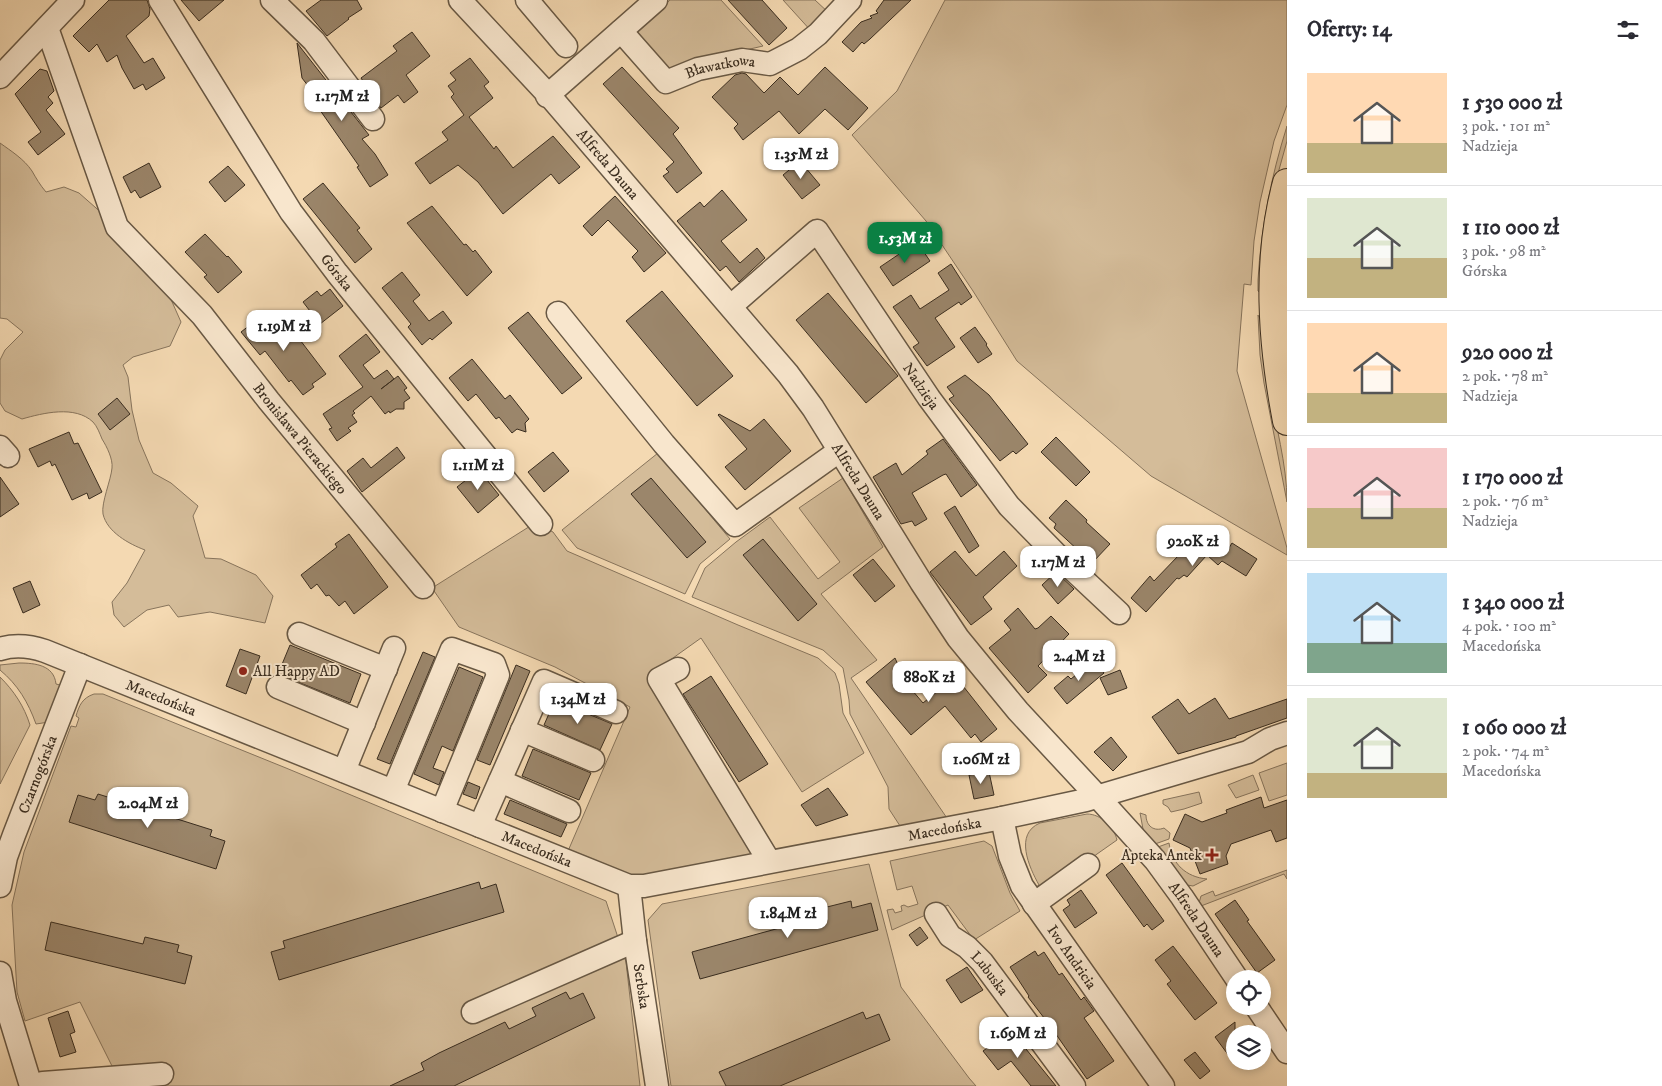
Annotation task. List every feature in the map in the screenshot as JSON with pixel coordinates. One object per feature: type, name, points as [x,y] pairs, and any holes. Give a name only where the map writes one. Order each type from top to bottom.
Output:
[{"type":"main road","points":[[1287,183],[1280,216],[1274,268],[1273,310],[1279,379],[1287,421]]},
{"type":"street","points":[[0,77],[73,0]]},
{"type":"street","name":"Górska","points":[[160,0],[292,212],[337,273],[541,524]]},
{"type":"street","points":[[272,0],[314,41],[373,119]]},
{"type":"street","name":"Alfreda Dauna","points":[[460,0],[554,102],[731,306],[803,393],[958,638],[1018,711],[1155,860],[1231,970]]},
{"type":"street","points":[[527,0],[566,46]]},
{"type":"street","points":[[547,96],[656,0]]},
{"type":"street","name":"Bławatkowa","points":[[621,31],[666,82],[698,69],[742,60],[770,64],[799,49],[818,34],[850,0]]},
{"type":"street","name":"Bronisława Pierackiego","points":[[47,28],[117,227],[202,315],[269,401],[423,587]]},
{"type":"street","name":"Nadzieja","points":[[731,306],[817,231],[929,398],[1010,506],[1055,553],[1119,613]]},
{"type":"street","points":[[558,313],[664,444],[735,525],[838,451]]},
{"type":"street","points":[[299,634],[390,658],[344,771]]},
{"type":"street","name":"Macedońska","points":[[0,649],[14,646],[35,648],[629,886],[644,886],[1002,818],[1098,796],[1248,752],[1270,739],[1287,733]]},
{"type":"street","points":[[393,791],[452,649],[494,664],[498,675],[442,811]]},
{"type":"street","name":"Czarnogórska","points":[[0,886],[3,857],[80,665]]},
{"type":"street","points":[[678,669],[659,679],[769,861]]},
{"type":"street","points":[[480,826],[544,681],[616,712]]},
{"type":"street","points":[[278,687],[364,723]]},
{"type":"street","points":[[522,730],[593,760]]},
{"type":"street","points":[[500,782],[569,811]]},
{"type":"street","name":"Ivo Andricia","points":[[1002,818],[1010,856],[1022,886],[1163,1086]]},
{"type":"street","points":[[1034,904],[1088,865]]},
{"type":"street","name":"Serbska","points":[[629,886],[635,941],[657,1086]]},
{"type":"street","name":"Lubuska","points":[[936,914],[950,936],[967,947],[982,962],[1074,1086]]},
{"type":"street","points":[[473,1012],[635,941]]},
{"type":"street","points":[[0,973],[5,1001],[31,1086],[52,1082],[162,1074]]},
{"type":"street","points":[[1263,1015],[1283,1041]]},
{"type":"shaded area","points":[[670,0],[721,0],[763,46],[724,55],[668,75],[632,34]]},
{"type":"shaded area","points":[[783,0],[815,0],[830,14],[812,32]]},
{"type":"shaded area","points":[[945,0],[1287,0],[1287,105],[1274,141],[1260,202],[1254,241],[1251,285],[1244,284],[1237,371],[1287,548],[1287,555],[1151,476],[1017,361],[926,221],[852,135],[897,91]]},
{"type":"shaded area","points":[[1287,126],[1287,141],[1277,177],[1263,294],[1258,291],[1258,280],[1264,221],[1276,164]]},
{"type":"shaded area","points":[[0,143],[25,163],[46,192],[64,187],[79,193],[104,215],[169,295],[181,322],[170,346],[133,357],[123,365],[128,377],[132,410],[139,440],[153,473],[171,483],[198,506],[193,516],[205,558],[221,559],[256,575],[273,596],[265,623],[210,612],[178,617],[169,605],[147,610],[124,627],[114,615],[112,602],[127,583],[145,550],[114,532],[105,520],[103,504],[112,461],[97,428],[86,417],[68,412],[49,413],[22,419],[5,411],[0,403],[0,360],[5,350],[23,332],[7,319],[0,318]]},
{"type":"shaded area","points":[[1258,315],[1262,322],[1266,340],[1270,387],[1283,459],[1287,502],[1264,383],[1260,355]]},
{"type":"shaded area","points":[[658,453],[730,539],[700,564],[685,594],[577,548],[562,530]]},
{"type":"shaded area","points":[[843,478],[883,547],[821,594],[877,660],[851,678],[949,821],[902,829],[889,809],[888,787],[850,714],[843,668],[823,650],[692,597],[705,568],[770,517],[818,579],[840,562],[799,508]]},
{"type":"shaded area","points":[[535,523],[553,532],[567,551],[818,658],[835,673],[839,684],[843,713],[864,753],[802,792],[701,638],[652,673],[754,855],[656,875],[635,876],[568,851],[630,707],[555,667],[459,627],[432,588]]},
{"type":"shaded area","points":[[19,663],[43,666],[52,673],[56,684],[60,685],[49,722],[36,724],[22,694],[0,670],[0,665]]},
{"type":"shaded area","points":[[0,677],[18,699],[30,725],[0,784]]},
{"type":"shaded area","points":[[94,694],[103,694],[606,901],[626,962],[640,1086],[65,1086],[113,1068],[80,1002],[25,1021],[17,992],[12,905],[24,852],[71,726],[76,727],[79,718],[76,716],[78,709],[87,698]]},
{"type":"shaded area","points":[[1287,763],[1287,795],[1269,801],[1259,773]]},
{"type":"shaded area","points":[[1253,775],[1259,790],[1236,798],[1228,785]]},
{"type":"shaded area","points":[[1199,792],[1202,803],[1184,809],[1171,812],[1163,804],[1163,800]]},
{"type":"shaded area","points":[[1140,813],[1146,815],[1147,822],[1154,829],[1164,828],[1170,833],[1169,839],[1155,844],[1143,829]]},
{"type":"shaded area","points":[[1087,814],[1097,816],[1106,822],[1113,830],[1117,840],[1040,894],[1036,887],[1039,885],[1031,869],[1026,851],[1027,835],[1032,828],[1040,823]]},
{"type":"shaded area","points":[[984,841],[992,846],[1010,893],[1020,911],[974,940],[948,905],[892,930],[887,910],[893,909],[895,913],[902,911],[901,906],[908,907],[918,904],[912,886],[897,890],[890,861]]},
{"type":"shaded area","points":[[1169,843],[1173,857],[1181,868],[1199,878],[1207,879],[1193,886],[1187,885],[1158,847]]},
{"type":"shaded area","points":[[869,864],[901,987],[976,1086],[671,1086],[648,920],[662,904]]},
{"type":"shaded area","points":[[1287,870],[1287,879],[1284,874],[1201,906],[1199,903],[1201,896],[1213,891],[1215,896]]},
{"type":"building","points":[[109,0],[147,0],[150,9],[149,16],[126,36],[144,63],[153,58],[165,78],[146,90],[143,84],[134,89],[117,55],[107,62],[97,44],[89,52],[73,36]]},
{"type":"building","points":[[181,0],[224,0],[199,21]]},
{"type":"building","points":[[321,0],[357,0],[362,9],[327,36],[306,11]]},
{"type":"building","points":[[728,0],[762,0],[787,28],[769,45]]},
{"type":"building","points":[[884,0],[911,0],[870,39],[864,44],[862,42],[853,52],[842,42],[861,22],[872,18],[870,16],[878,13],[876,11]]},
{"type":"building","points":[[412,32],[430,56],[406,75],[418,92],[404,103],[398,95],[381,108],[361,78],[397,51],[393,46]]},
{"type":"building","points":[[297,43],[369,135],[362,139],[375,154],[388,175],[370,187],[357,167],[359,166],[315,103],[319,100],[302,78]]},
{"type":"building","points":[[470,58],[489,82],[484,86],[493,98],[469,117],[494,149],[496,146],[513,168],[553,136],[580,167],[559,184],[551,174],[503,214],[478,182],[458,165],[430,184],[415,163],[448,140],[442,132],[464,115],[451,97],[454,94],[448,86],[456,80],[450,73]]},
{"type":"building","points":[[622,67],[679,128],[673,134],[702,173],[677,193],[663,176],[669,172],[666,169],[674,162],[603,84]]},
{"type":"building","points":[[825,67],[868,108],[848,130],[825,109],[799,134],[779,111],[743,140],[734,128],[738,124],[712,97],[735,75],[742,73],[746,74],[764,93],[780,77],[798,95]]},
{"type":"building","points":[[40,69],[47,71],[54,91],[48,97],[53,103],[46,110],[65,134],[38,155],[28,142],[41,132],[15,94]]},
{"type":"building","points":[[800,161],[820,185],[802,199],[783,175]]},
{"type":"building","points":[[149,163],[161,187],[140,198],[135,190],[131,193],[123,177]]},
{"type":"building","points":[[228,166],[245,185],[225,202],[209,182]]},
{"type":"building","points":[[323,183],[360,228],[357,230],[372,249],[355,263],[303,199]]},
{"type":"building","points":[[722,190],[747,220],[721,241],[740,263],[757,248],[765,258],[739,282],[726,266],[720,271],[677,221],[700,202],[704,207]]},
{"type":"building","points":[[615,196],[666,253],[644,272],[632,257],[638,251],[608,220],[592,236],[583,226]]},
{"type":"building","points":[[432,206],[464,245],[466,244],[473,252],[475,250],[492,272],[467,296],[407,223]]},
{"type":"building","points":[[205,234],[242,272],[218,293],[204,277],[207,275],[185,252]]},
{"type":"building","points":[[917,242],[930,261],[893,286],[880,267]]},
{"type":"building","points":[[951,264],[972,297],[961,305],[959,302],[935,318],[955,347],[927,366],[913,347],[919,343],[893,307],[911,295],[920,309],[949,290],[938,273]]},
{"type":"building","points":[[402,272],[420,295],[413,301],[429,321],[443,311],[452,323],[432,340],[430,338],[422,345],[408,327],[411,324],[382,288]]},
{"type":"building","points":[[330,289],[343,306],[320,324],[303,302],[317,291],[321,296]]},
{"type":"building","points":[[662,291],[733,376],[697,406],[626,321]]},
{"type":"building","points":[[828,293],[898,376],[866,403],[796,320]]},
{"type":"building","points":[[268,311],[292,340],[297,336],[326,374],[312,384],[314,387],[303,395],[291,380],[289,382],[265,351],[260,355],[241,332]]},
{"type":"building","points":[[528,312],[582,378],[562,394],[508,328]]},
{"type":"building","points":[[975,327],[992,354],[978,363],[960,338]]},
{"type":"building","points":[[366,334],[380,352],[363,365],[374,379],[387,370],[394,379],[381,389],[398,376],[407,388],[404,390],[410,398],[404,402],[404,409],[396,409],[385,414],[371,396],[353,411],[355,413],[352,415],[357,422],[348,428],[351,431],[337,441],[329,429],[332,428],[323,414],[363,387],[339,356]]},
{"type":"building","points":[[472,359],[505,399],[510,395],[529,419],[525,423],[526,432],[517,429],[512,433],[499,417],[496,419],[476,394],[468,401],[449,378]]},
{"type":"building","points":[[965,375],[989,395],[1028,444],[1016,454],[1013,451],[1000,461],[949,399],[954,396],[947,387]]},
{"type":"building","points":[[117,398],[130,414],[110,430],[98,414]]},
{"type":"building","points":[[719,414],[750,431],[764,419],[791,451],[745,490],[725,467],[747,449]]},
{"type":"building","points":[[69,432],[74,444],[78,443],[102,492],[89,499],[87,493],[72,500],[55,464],[52,466],[50,461],[38,467],[29,449]]},
{"type":"building","points":[[1056,437],[1090,472],[1076,486],[1041,452]]},
{"type":"building","points":[[943,439],[977,485],[961,497],[946,474],[943,475],[912,493],[927,519],[915,526],[912,521],[901,524],[873,477],[896,463],[902,475],[928,454],[926,451]]},
{"type":"building","points":[[397,447],[405,458],[362,492],[347,471],[363,458],[371,468]]},
{"type":"building","points":[[553,452],[569,471],[544,492],[528,472]]},
{"type":"building","points":[[479,470],[499,495],[478,513],[457,487]]},
{"type":"building","points":[[0,477],[19,504],[0,517]]},
{"type":"building","points":[[651,478],[706,542],[687,558],[631,494]]},
{"type":"building","points":[[1066,500],[1110,544],[1092,563],[1054,528],[1056,524],[1049,518]]},
{"type":"building","points":[[955,506],[979,546],[969,553],[944,513]]},
{"type":"building","points":[[1204,529],[1227,551],[1232,543],[1257,559],[1246,576],[1222,561],[1218,565],[1207,555],[1187,577],[1184,575],[1179,579],[1177,578],[1146,612],[1131,598],[1150,576],[1154,581]]},
{"type":"building","points":[[349,534],[388,587],[354,614],[345,601],[339,606],[329,595],[326,596],[317,584],[311,589],[301,575],[337,547],[335,544]]},
{"type":"building","points":[[763,539],[817,604],[798,621],[743,555]]},
{"type":"building","points":[[955,551],[976,576],[1004,551],[1017,566],[983,597],[992,609],[971,625],[930,572]]},
{"type":"building","points":[[873,559],[895,586],[875,602],[853,575]]},
{"type":"building","points":[[1056,572],[1074,589],[1058,604],[1042,585]]},
{"type":"building","points":[[30,581],[40,605],[23,613],[13,588]]},
{"type":"building","points":[[1018,608],[1035,629],[1051,616],[1069,634],[1038,666],[1047,675],[1028,693],[989,648],[1011,630],[1004,621]]},
{"type":"building","points":[[290,645],[361,674],[350,703],[278,674]]},
{"type":"building","name":"All Happy AD","points":[[240,649],[260,656],[246,694],[226,686]]},
{"type":"building","points":[[423,652],[435,657],[390,764],[377,759]]},
{"type":"building","points":[[895,658],[906,683],[923,703],[944,686],[940,681],[952,672],[997,729],[981,742],[975,734],[971,738],[945,706],[911,735],[866,682]]},
{"type":"building","points":[[1094,660],[1104,673],[1067,704],[1054,688],[1068,676],[1071,679]]},
{"type":"building","points":[[516,665],[530,671],[490,765],[477,760]]},
{"type":"building","points":[[459,667],[483,677],[453,751],[442,746],[433,768],[444,772],[439,785],[414,774]]},
{"type":"building","points":[[1120,670],[1127,688],[1108,695],[1100,678]]},
{"type":"building","points":[[711,676],[768,764],[739,782],[683,694]]},
{"type":"building","points":[[1215,698],[1229,719],[1287,699],[1287,718],[1236,737],[1178,754],[1152,717],[1178,699],[1189,714]]},
{"type":"building","points":[[555,700],[612,724],[600,750],[544,725]]},
{"type":"building","points":[[1111,737],[1127,757],[1113,771],[1094,752]]},
{"type":"building","points":[[533,749],[591,773],[579,800],[522,776]]},
{"type":"building","points":[[989,772],[994,795],[974,799],[969,775]]},
{"type":"building","points":[[468,782],[480,787],[476,799],[463,794]]},
{"type":"building","points":[[828,788],[848,815],[816,826],[801,805]]},
{"type":"building","points":[[98,794],[212,830],[210,836],[225,841],[216,869],[69,822],[78,795],[95,800]]},
{"type":"building","points":[[1261,797],[1264,808],[1287,800],[1287,838],[1276,842],[1271,830],[1231,844],[1226,856],[1228,864],[1200,874],[1190,848],[1173,840],[1185,814],[1202,822],[1227,813],[1226,810]]},
{"type":"building","points":[[510,800],[567,824],[561,837],[504,814]]},
{"type":"building","points":[[1122,863],[1164,921],[1152,930],[1147,924],[1144,927],[1106,875]]},
{"type":"building","points":[[479,882],[481,889],[496,884],[504,912],[279,980],[271,952],[285,948],[283,941]]},
{"type":"building","points":[[1081,890],[1097,913],[1075,928],[1063,910],[1070,905],[1067,900]]},
{"type":"building","points":[[1235,900],[1249,920],[1247,921],[1275,960],[1261,970],[1255,970],[1215,914]]},
{"type":"building","points":[[851,901],[852,908],[871,903],[878,930],[700,979],[692,952],[816,918],[815,910]]},
{"type":"building","points":[[51,922],[143,944],[145,937],[179,945],[177,952],[192,956],[185,984],[45,950]]},
{"type":"building","points":[[920,927],[928,938],[917,946],[909,935]]},
{"type":"building","points":[[1173,946],[1217,1003],[1195,1020],[1167,984],[1171,981],[1155,960]]},
{"type":"building","points":[[1035,951],[1038,956],[1044,952],[1059,975],[1062,973],[1081,1000],[1084,997],[1094,1011],[1084,1018],[1114,1061],[1087,1079],[1028,997],[1010,967]]},
{"type":"building","points":[[967,967],[983,990],[961,1003],[946,980]]},
{"type":"building","points":[[566,992],[570,999],[583,993],[595,1018],[454,1086],[390,1086],[424,1070],[421,1063],[439,1053],[505,1022],[509,1029],[536,1016],[532,1008]]},
{"type":"building","points":[[68,1011],[75,1032],[70,1034],[76,1052],[60,1057],[48,1018]]},
{"type":"building","points":[[863,1012],[866,1019],[879,1014],[890,1040],[780,1086],[726,1086],[719,1072]]},
{"type":"building","points":[[1015,1028],[1029,1047],[1026,1049],[1056,1086],[1031,1086],[1011,1061],[998,1070],[983,1051]]},
{"type":"building","points":[[1226,1029],[1226,1052],[1215,1037]]},
{"type":"building","points":[[1195,1052],[1210,1071],[1200,1079],[1184,1060]]},
{"type":"place","name":"All Happy AD","points":[[243,671]]},
{"type":"place","name":"Apteka Antek","points":[[1212,855]]}]
